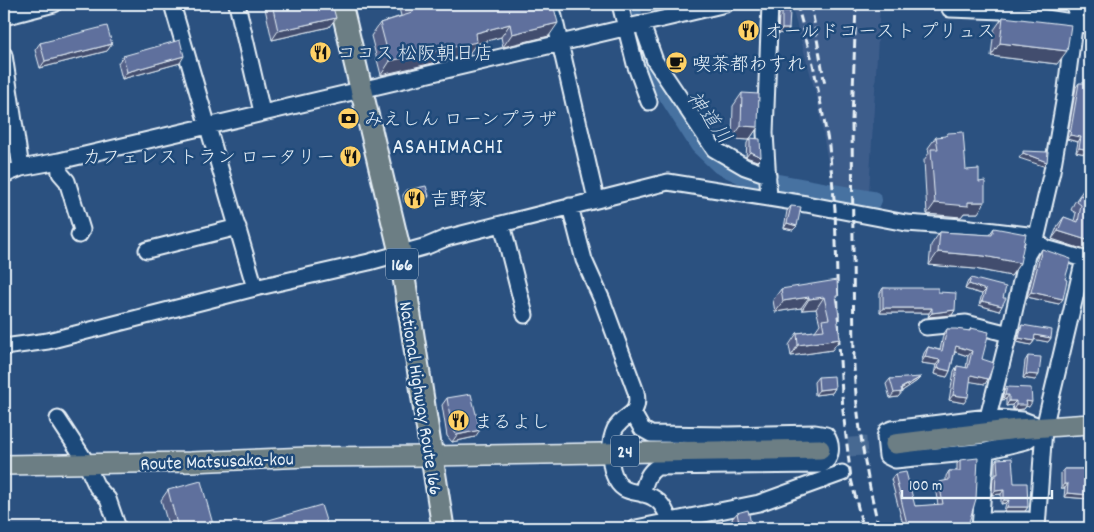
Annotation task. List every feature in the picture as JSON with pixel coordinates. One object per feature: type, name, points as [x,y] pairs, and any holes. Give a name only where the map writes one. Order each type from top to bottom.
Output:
[{"type":"highway","name":"National Highway Route 166","points":[[341,4],[400,252],[430,456],[443,528]]},
{"type":"main road","points":[[895,444],[1016,429],[1090,424]]},
{"type":"main road","name":"24","points":[[430,456],[820,449]]},
{"type":"main road","name":"Route Matsusaka-kou","points":[[4,466],[190,462],[308,457],[430,456]]},
{"type":"street","points":[[4,17],[54,4]]},
{"type":"street","points":[[172,4],[255,288]]},
{"type":"street","points":[[237,4],[262,112]]},
{"type":"street","points":[[551,4],[596,199]]},
{"type":"street","points":[[620,4],[635,25],[645,32],[655,61],[714,148],[745,168],[768,175]]},
{"type":"street","points":[[4,175],[21,168],[58,161],[727,4]]},
{"type":"street","points":[[769,198],[765,133],[770,4]]},
{"type":"street","points":[[988,417],[1026,255],[1036,240],[1052,171],[1066,96],[1077,4]]},
{"type":"street","points":[[950,9],[1003,8],[1090,25]]},
{"type":"street","points":[[635,25],[635,64],[649,102]]},
{"type":"street","points":[[4,55],[21,168]]},
{"type":"street","points":[[58,161],[60,173],[67,181],[82,230],[79,235]]},
{"type":"street","points":[[4,347],[48,341],[255,288],[369,262],[502,224],[668,182],[906,223],[962,227],[1028,235],[1045,248],[1087,259],[1044,428],[1037,526],[1028,520],[981,524],[986,451]]},
{"type":"street","points":[[570,206],[584,260],[602,300],[638,402],[632,413],[615,428],[611,452],[612,469],[618,482],[629,492],[651,496],[660,504],[667,512],[671,524]]},
{"type":"street","points":[[502,224],[525,315]]},
{"type":"street","points":[[148,250],[238,227]]},
{"type":"street","points":[[926,327],[966,323],[1009,334]]},
{"type":"street","points":[[632,413],[642,429],[650,434],[815,433],[826,435],[830,441],[830,455],[827,462],[821,465],[657,467],[646,478],[642,494]]},
{"type":"street","points":[[988,417],[1023,420],[1044,428],[1026,441],[986,451],[895,460],[887,456],[885,437],[887,431],[892,428],[988,417]]},
{"type":"street","points":[[58,419],[86,463],[97,487],[108,499],[118,528]]},
{"type":"street","points":[[801,466],[805,485]]},
{"type":"street","points":[[636,528],[671,524],[759,503],[842,473]]},
{"type":"shaded area","points":[[791,4],[880,4],[868,209],[835,205],[817,98]]},
{"type":"building","points":[[272,4],[332,4],[336,18],[278,31]]},
{"type":"building","points":[[410,4],[553,4],[558,23],[512,34],[510,24],[476,33],[477,42],[390,61],[380,23],[412,13]]},
{"type":"building","points":[[782,11],[790,11],[789,29],[782,29]]},
{"type":"building","points":[[1003,17],[1071,25],[1067,51],[1000,43]]},
{"type":"building","points":[[107,26],[112,44],[45,61],[40,43]]},
{"type":"building","points":[[180,40],[184,56],[127,72],[123,56]]},
{"type":"building","points":[[1079,83],[1086,83],[1087,89],[1090,90],[1090,150],[1079,148],[1081,137],[1070,135]]},
{"type":"building","points":[[742,93],[759,94],[758,127],[741,126]]},
{"type":"building","points":[[963,132],[966,170],[979,169],[979,182],[985,181],[985,202],[968,202],[968,206],[935,203],[931,149],[938,149],[936,137],[946,136],[948,133]]},
{"type":"building","points":[[750,138],[760,139],[761,157],[750,152]]},
{"type":"building","points":[[1023,151],[1048,152],[1047,162],[1023,153]]},
{"type":"building","points":[[426,186],[429,196],[408,198],[407,190]]},
{"type":"building","points":[[1086,186],[1090,187],[1090,241],[1058,231],[1064,217],[1078,222],[1081,205],[1077,202]]},
{"type":"building","points":[[791,206],[801,207],[797,226],[787,223]]},
{"type":"building","points":[[994,228],[1026,234],[1020,263],[984,256],[938,252],[940,232],[992,235]]},
{"type":"building","points":[[1042,249],[1071,259],[1065,279],[1067,280],[1063,299],[1031,292]]},
{"type":"building","points":[[971,278],[1006,287],[1003,298],[1006,298],[1002,306],[982,301],[986,290],[969,284]]},
{"type":"building","points":[[837,280],[838,296],[836,296],[839,316],[837,316],[840,339],[798,345],[797,333],[824,330],[822,320],[829,319],[824,297],[783,301],[781,289]]},
{"type":"building","points":[[883,288],[938,288],[938,292],[956,293],[955,310],[932,313],[932,308],[883,308]]},
{"type":"building","points":[[1022,325],[1052,330],[1051,338],[1035,335],[1034,341],[1019,338]]},
{"type":"building","points":[[971,328],[989,332],[982,359],[994,363],[988,379],[971,375],[968,397],[953,395],[957,366],[968,368],[972,351],[956,346],[950,371],[938,368],[940,360],[925,357],[928,347],[942,351],[947,329],[970,331]]},
{"type":"building","points":[[1028,356],[1041,357],[1039,375],[1026,374]]},
{"type":"building","points":[[834,376],[835,388],[819,390],[818,377]]},
{"type":"building","points":[[921,377],[901,388],[902,392],[894,393],[890,379]]},
{"type":"building","points":[[1007,387],[1031,388],[1032,402],[1026,401],[1027,405],[1016,405],[1016,401],[1009,401],[1009,395],[1005,395]]},
{"type":"building","name":"まるよし","points":[[471,394],[480,430],[457,435],[452,429],[447,398]]},
{"type":"building","points":[[1087,432],[1090,432],[1090,455],[1089,455]]},
{"type":"building","points":[[978,458],[976,499],[969,522],[964,528],[908,528],[895,474],[906,472],[915,506],[943,504],[939,482],[949,480],[949,471],[960,471],[960,460]]},
{"type":"building","points":[[1012,458],[1014,483],[1027,483],[1028,507],[1007,507],[1009,500],[1004,500],[1004,490],[995,491],[996,474],[998,474],[997,459]]},
{"type":"building","points":[[1064,469],[1090,469],[1090,495],[1067,493],[1068,484],[1064,484]]},
{"type":"building","points":[[201,481],[214,528],[178,528],[168,490]]},
{"type":"building","points":[[321,505],[328,527],[264,528],[262,522]]},
{"type":"building","points":[[748,510],[752,528],[740,528],[737,513]]},
{"type":"building","points":[[996,524],[1025,524],[1025,528],[996,528]]},
{"type":"waterway","name":"神道川","points":[[630,4],[647,63],[699,145],[720,165],[749,178],[873,200]]},
{"type":"tunnel","points":[[820,449],[895,444]]},
{"type":"railway","points":[[797,4],[813,64],[829,146],[835,209],[843,411],[851,479],[863,528]]},
{"type":"railway","points":[[811,4],[825,85]]},
{"type":"railway","points":[[856,4],[852,121],[854,367],[857,408],[863,448],[879,528]]},
{"type":"place","name":"オールドコースト プリュス","points":[[748,30]]},
{"type":"place","name":"ココス 松阪朝日店","points":[[321,52]]},
{"type":"place","name":"喫茶都わすれ","points":[[676,63]]},
{"type":"place","name":"みえしん ローンプラザ","points":[[348,118]]},
{"type":"place","name":"カフェレストラン ロータリー","points":[[351,156]]},
{"type":"place","name":"吉野家","points":[[414,198]]},
{"type":"place","name":"まるよし","points":[[458,421]]},
{"type":"district","name":"ASAHIMACHI","points":[[448,146]]}]
